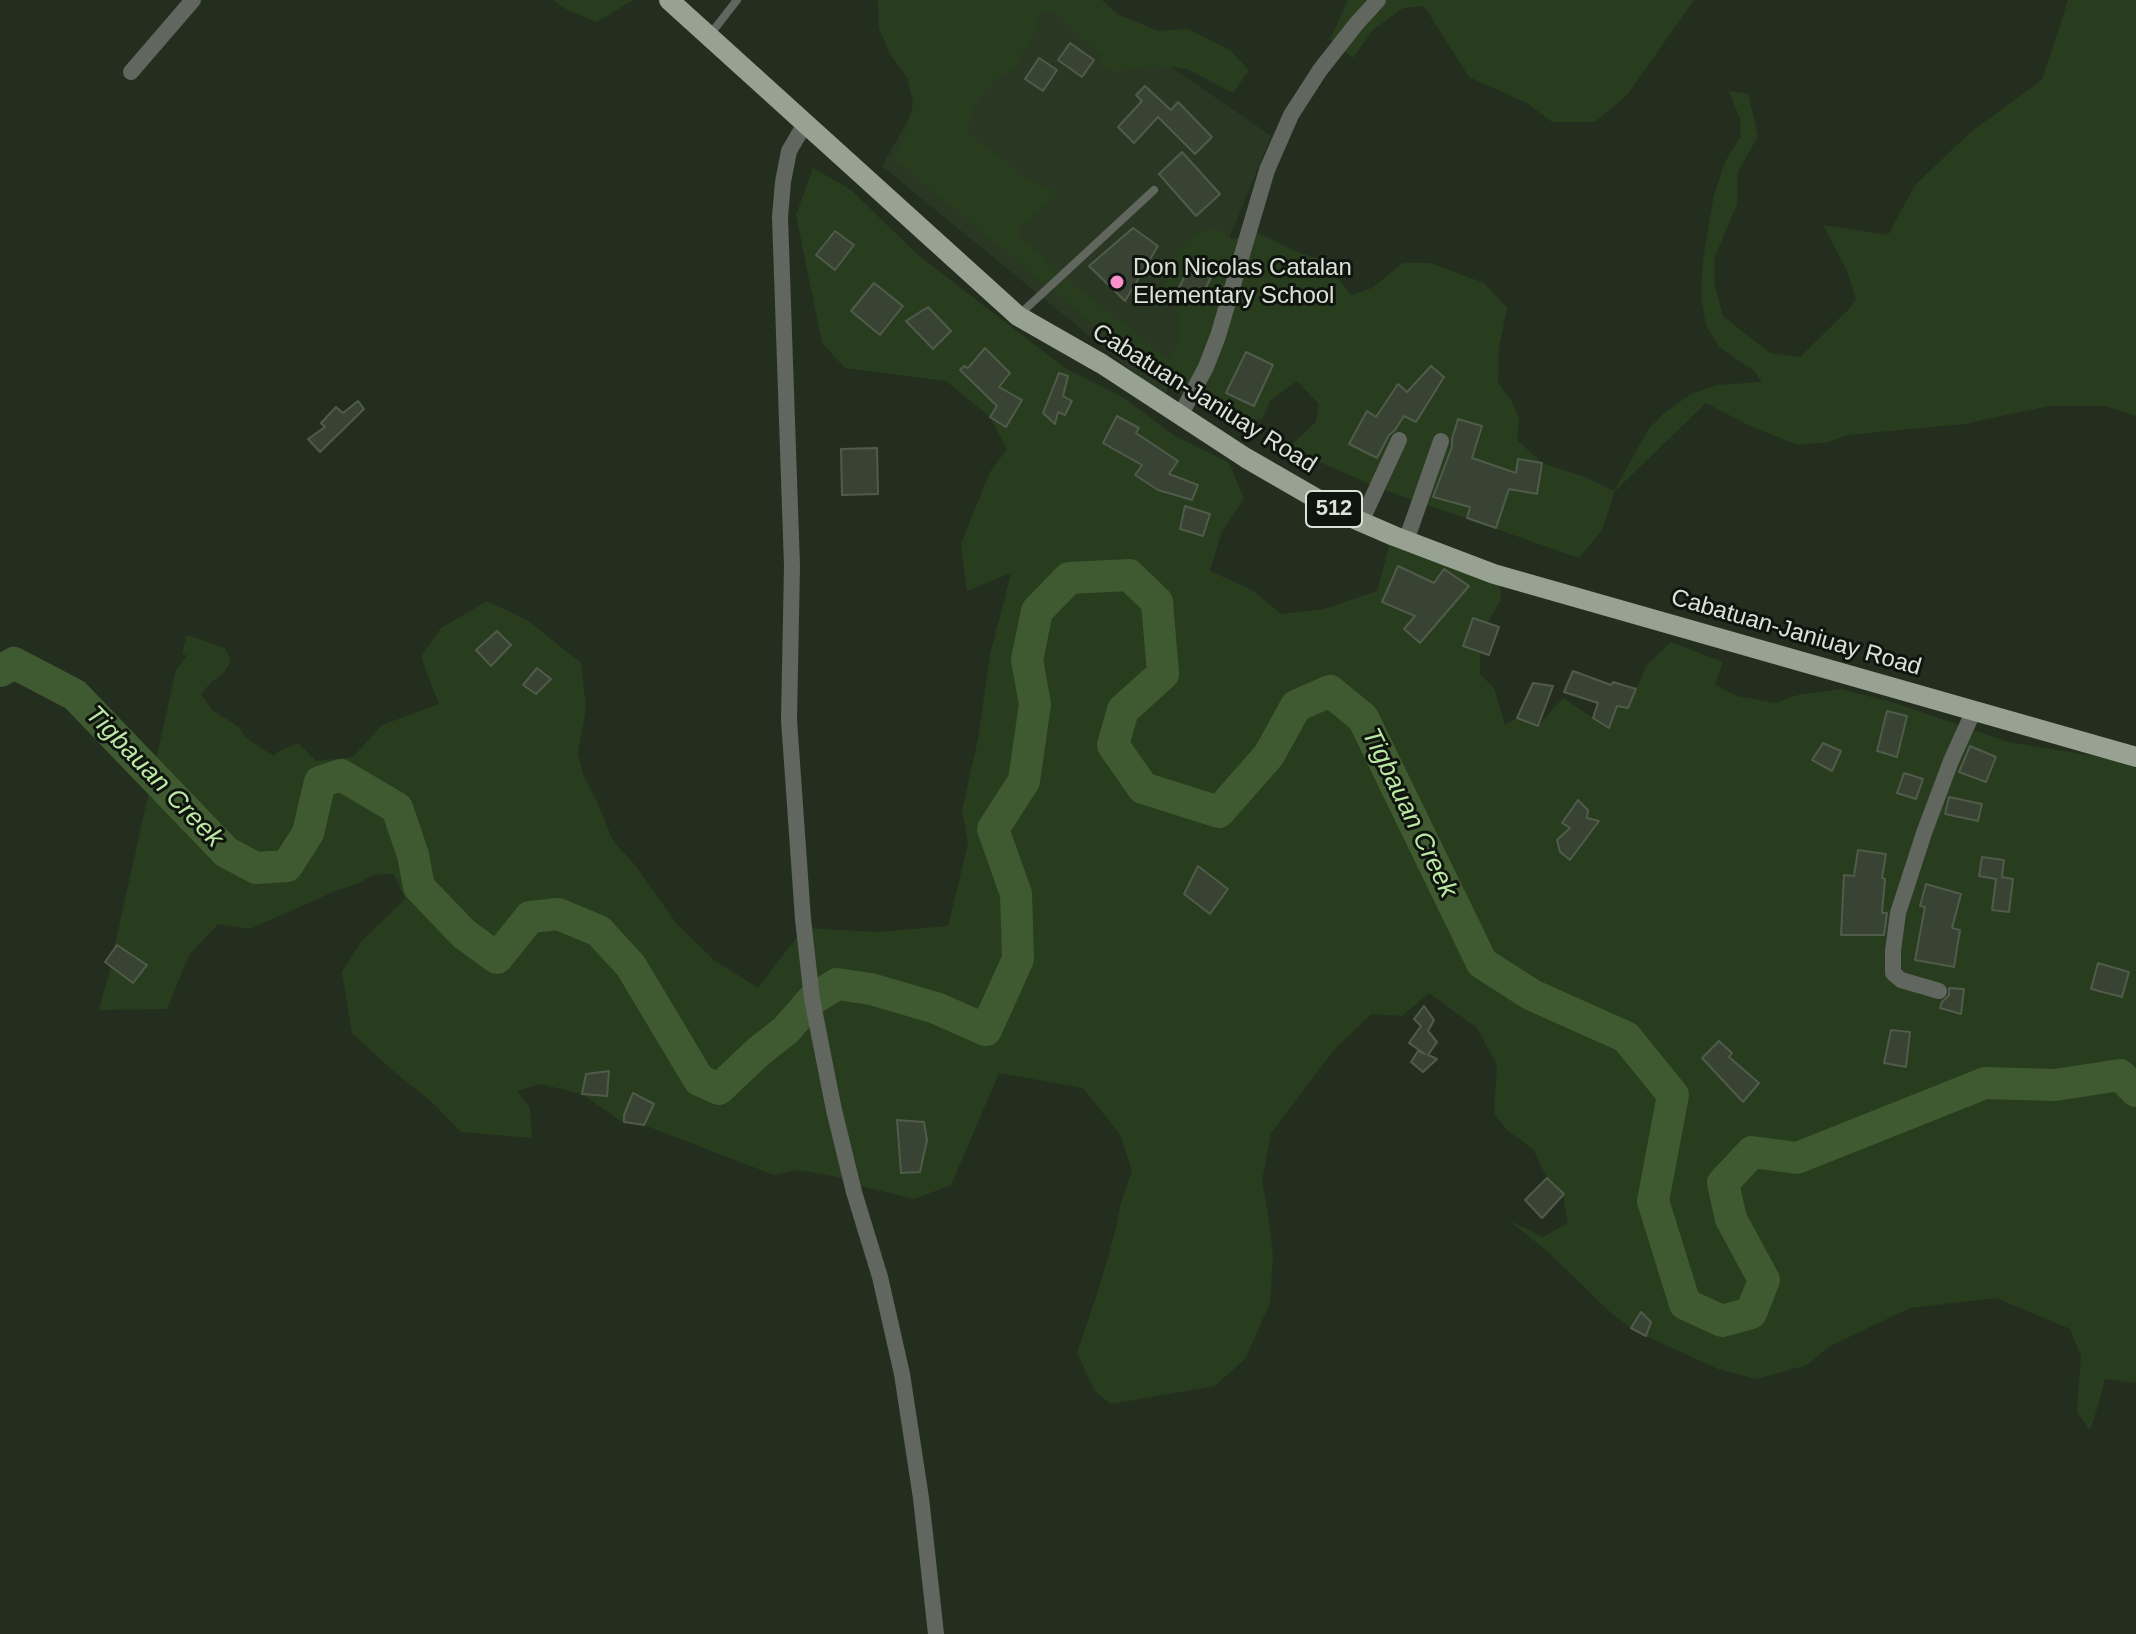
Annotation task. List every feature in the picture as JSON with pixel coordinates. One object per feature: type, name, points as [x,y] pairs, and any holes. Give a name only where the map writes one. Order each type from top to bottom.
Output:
[{"type":"main road","name":"Cabatuan-Janiuay Road","points":[[669,0],[1018,316],[1102,364],[1246,458],[1343,514],[1494,574],[2136,757]]},
{"type":"street","points":[[131,72],[193,0]]},
{"type":"street","points":[[1180,416],[1206,367],[1218,336],[1267,170],[1291,115],[1320,70],[1378,0]]},
{"type":"street","points":[[806,122],[789,151],[780,217],[792,566],[789,720],[803,919],[812,999],[834,1110],[854,1192],[880,1277],[902,1374],[921,1498],[936,1634]]},
{"type":"street","points":[[1361,522],[1399,440]]},
{"type":"street","points":[[1406,541],[1441,441]]},
{"type":"street","points":[[1939,991],[1901,980],[1893,973],[1893,951],[1898,913],[1924,833],[1974,710]]},
{"type":"lane","points":[[709,36],[737,0]]},
{"type":"lane","points":[[1018,316],[1154,190]]},
{"type":"shaded area","points":[[553,0],[633,0],[597,22]]},
{"type":"shaded area","points":[[878,0],[1102,0],[1117,14],[1158,31],[1188,29],[1230,50],[1249,70],[1233,93],[1187,69],[1152,65],[1117,72],[1097,64],[1103,54],[1080,38],[1054,10],[1036,17],[1038,30],[1023,51],[1017,68],[996,79],[973,107],[968,133],[1022,177],[1058,193],[1015,232],[1052,266],[1168,359],[1178,344],[1178,315],[1164,287],[1175,256],[1196,234],[1216,228],[1233,239],[1258,233],[1294,251],[1324,261],[1351,295],[1372,288],[1403,263],[1430,263],[1484,283],[1507,308],[1499,348],[1498,383],[1519,418],[1517,440],[1542,463],[1585,477],[1614,491],[1648,430],[1663,414],[1691,394],[1718,385],[1762,382],[1754,371],[1719,347],[1706,325],[1701,296],[1703,259],[1714,195],[1725,162],[1741,136],[1740,119],[1729,91],[1748,94],[1758,136],[1738,172],[1737,204],[1714,259],[1715,286],[1723,316],[1770,353],[1800,357],[1856,299],[1847,271],[1823,225],[1888,235],[1915,185],[1972,131],[2042,80],[2068,0],[2136,0],[2136,416],[2105,406],[2049,406],[1964,424],[1848,435],[1829,442],[1798,445],[1752,427],[1706,403],[1615,491],[1602,530],[1579,558],[1379,488],[1288,448],[1316,422],[1319,404],[1297,381],[1270,401],[1263,418],[1241,425],[1169,387],[894,159],[913,104],[908,79],[890,54],[879,28]]},
{"type":"shaded area","name":"Don Nicolas Catalan Elementary School","points":[[1074,0],[1271,136],[1164,397],[882,166],[950,46]]},
{"type":"shaded area","points":[[1348,0],[1694,0],[1627,95],[1595,122],[1552,122],[1527,103],[1469,77],[1424,6],[1403,8],[1373,30],[1353,58],[1330,39]]},
{"type":"shaded area","points":[[813,168],[851,190],[918,255],[1066,369],[1124,398],[1175,436],[1229,463],[1244,499],[1221,533],[1210,571],[1252,590],[1281,614],[1324,609],[1377,591],[1393,532],[1499,581],[1501,600],[1487,623],[1473,618],[1463,646],[1480,652],[1480,674],[1494,688],[1505,725],[1517,718],[1538,726],[1563,698],[1593,718],[1600,696],[1613,682],[1636,689],[1647,665],[1671,642],[1723,662],[1715,685],[1737,696],[1775,703],[1798,695],[1841,689],[1898,704],[2008,742],[2136,763],[2136,1383],[2105,1379],[2090,1430],[2077,1412],[2081,1356],[2070,1329],[1996,1298],[1910,1308],[1828,1347],[1807,1365],[1757,1379],[1718,1369],[1631,1328],[1510,1221],[1543,1237],[1568,1223],[1563,1194],[1547,1178],[1533,1149],[1507,1130],[1494,1113],[1497,1065],[1477,1028],[1429,993],[1402,1016],[1371,1014],[1334,1050],[1271,1133],[1262,1181],[1273,1256],[1270,1303],[1245,1359],[1215,1386],[1111,1404],[1095,1391],[1077,1353],[1132,1171],[1121,1136],[1083,1088],[999,1073],[951,1185],[914,1199],[853,1184],[838,1177],[798,1170],[774,1175],[644,1125],[622,1122],[582,1094],[540,1084],[517,1091],[530,1108],[532,1138],[461,1132],[433,1103],[352,1033],[342,972],[361,942],[405,899],[394,874],[373,875],[250,929],[218,924],[189,955],[167,1009],[99,1010],[111,966],[146,965],[118,945],[114,949],[176,670],[187,656],[182,653],[187,635],[225,648],[231,661],[223,674],[201,694],[212,710],[239,727],[245,737],[273,756],[298,743],[316,761],[353,757],[382,725],[439,704],[421,657],[441,628],[487,601],[527,620],[581,663],[586,708],[578,753],[583,774],[613,841],[635,865],[676,923],[714,960],[758,988],[804,928],[877,932],[948,926],[968,844],[962,810],[978,739],[990,655],[1011,573],[967,591],[961,544],[990,472],[1007,449],[990,417],[946,381],[845,368],[822,343],[796,215]]},
{"type":"building","points":[[1070,43],[1094,60],[1082,77],[1058,60]]},
{"type":"building","points":[[1039,58],[1057,70],[1043,91],[1025,79]]},
{"type":"building","points":[[1145,86],[1171,110],[1178,102],[1212,137],[1195,154],[1158,117],[1134,143],[1118,127],[1142,101],[1136,95]]},
{"type":"building","points":[[1182,152],[1220,194],[1196,216],[1159,174]]},
{"type":"building","points":[[1133,228],[1158,246],[1125,301],[1089,266]]},
{"type":"building","points":[[835,231],[854,245],[835,270],[816,255]]},
{"type":"building","points":[[1189,267],[1211,277],[1199,303],[1177,292]]},
{"type":"building","points":[[874,283],[903,306],[880,335],[851,311]]},
{"type":"building","points":[[928,307],[951,331],[933,349],[906,321]]},
{"type":"building","points":[[985,348],[1010,373],[999,387],[1022,400],[1006,427],[990,417],[997,406],[960,370],[964,366],[968,368]]},
{"type":"building","points":[[1246,352],[1273,365],[1254,406],[1226,393]]},
{"type":"building","points":[[1431,366],[1444,377],[1416,422],[1404,416],[1377,458],[1349,444],[1367,411],[1376,417],[1398,384],[1407,392]]},
{"type":"building","points":[[1059,373],[1068,376],[1063,396],[1072,401],[1065,415],[1058,412],[1055,424],[1043,413]]},
{"type":"building","points":[[358,401],[364,409],[320,452],[308,439],[325,427],[321,423],[336,407],[343,413]]},
{"type":"building","points":[[1117,416],[1139,428],[1136,433],[1178,461],[1169,474],[1198,485],[1192,500],[1158,490],[1135,475],[1142,465],[1103,443]]},
{"type":"building","points":[[1458,419],[1482,426],[1472,458],[1516,473],[1518,459],[1542,463],[1537,494],[1509,489],[1496,528],[1467,518],[1470,507],[1433,497],[1452,447]]},
{"type":"building","points":[[877,448],[878,494],[842,495],[841,449]]},
{"type":"building","points":[[1185,506],[1210,514],[1203,536],[1180,529]]},
{"type":"building","points":[[1398,566],[1434,583],[1444,569],[1469,586],[1420,643],[1404,629],[1415,616],[1382,602]]},
{"type":"building","points":[[1473,618],[1499,627],[1489,655],[1463,646]]},
{"type":"building","points":[[497,631],[511,645],[491,666],[476,650]]},
{"type":"building","points":[[537,668],[551,679],[536,694],[523,685]]},
{"type":"building","points":[[1573,671],[1611,685],[1613,682],[1636,689],[1628,708],[1617,706],[1609,728],[1593,718],[1598,703],[1564,692]]},
{"type":"building","points":[[1533,683],[1553,686],[1538,726],[1517,718]]},
{"type":"building","points":[[1887,711],[1907,716],[1897,757],[1877,751]]},
{"type":"building","points":[[1823,743],[1841,751],[1832,771],[1812,760]]},
{"type":"building","points":[[1970,746],[1996,757],[1986,782],[1959,772]]},
{"type":"building","points":[[1904,773],[1923,779],[1916,799],[1897,793]]},
{"type":"building","points":[[1949,797],[1982,804],[1978,821],[1945,814]]},
{"type":"building","points":[[1578,800],[1588,810],[1587,818],[1599,821],[1570,860],[1560,852],[1557,840],[1570,828],[1562,823]]},
{"type":"building","points":[[1858,850],[1886,854],[1882,878],[1885,879],[1882,913],[1887,913],[1884,935],[1841,935],[1844,875],[1854,876]]},
{"type":"building","points":[[1982,857],[2004,860],[2002,877],[2013,879],[2009,912],[1992,910],[1996,879],[1979,876]]},
{"type":"building","points":[[1198,866],[1228,889],[1210,914],[1184,894]]},
{"type":"building","points":[[1926,884],[1961,894],[1952,928],[1960,930],[1954,967],[1915,960],[1925,907],[1920,906]]},
{"type":"building","points":[[117,945],[147,965],[133,983],[105,962]]},
{"type":"building","points":[[2098,963],[2129,972],[2122,997],[2091,989]]},
{"type":"building","points":[[1949,988],[1964,989],[1961,1014],[1940,1008],[1949,995]]},
{"type":"building","points":[[1424,1006],[1434,1020],[1428,1031],[1437,1042],[1428,1055],[1437,1059],[1423,1072],[1411,1062],[1418,1051],[1425,1054],[1409,1043],[1421,1026],[1414,1019]]},
{"type":"building","points":[[1891,1030],[1910,1032],[1906,1067],[1884,1063]]},
{"type":"building","points":[[1719,1041],[1732,1053],[1729,1057],[1759,1083],[1743,1102],[1702,1058]]},
{"type":"building","points":[[609,1071],[607,1096],[582,1094],[586,1074]]},
{"type":"building","points":[[633,1093],[654,1104],[644,1125],[624,1122]]},
{"type":"building","points":[[897,1120],[924,1122],[927,1140],[920,1172],[901,1173]]},
{"type":"building","points":[[1547,1178],[1564,1194],[1542,1218],[1525,1200]]},
{"type":"building","points":[[1641,1312],[1651,1322],[1646,1336],[1631,1328]]},
{"type":"waterway","name":"Tigbauan Creek","points":[[0,671],[14,663],[75,695],[226,852],[256,868],[287,866],[308,833],[320,782],[341,775],[397,808],[413,855],[419,887],[464,934],[497,958],[530,917],[558,914],[599,931],[631,966],[699,1080],[719,1089],[786,1030],[813,999],[837,984],[871,989],[936,1008],[986,1030],[1018,959],[1016,894],[993,829],[1024,781],[1035,704],[1027,660],[1037,611],[1069,578],[1129,575],[1157,602],[1163,674],[1123,710],[1113,745],[1143,788],[1219,812],[1269,755],[1296,706],[1330,691],[1363,718],[1482,963],[1532,995],[1626,1037],[1673,1095],[1653,1201],[1685,1304],[1722,1321],[1751,1313],[1764,1280],[1731,1219],[1723,1183],[1752,1152],[1797,1158],[1985,1083],[2055,1085],[2120,1075],[2136,1091]]},
{"type":"place","name":"Don Nicolas Catalan Elementary School","points":[[1117,282]]}]
